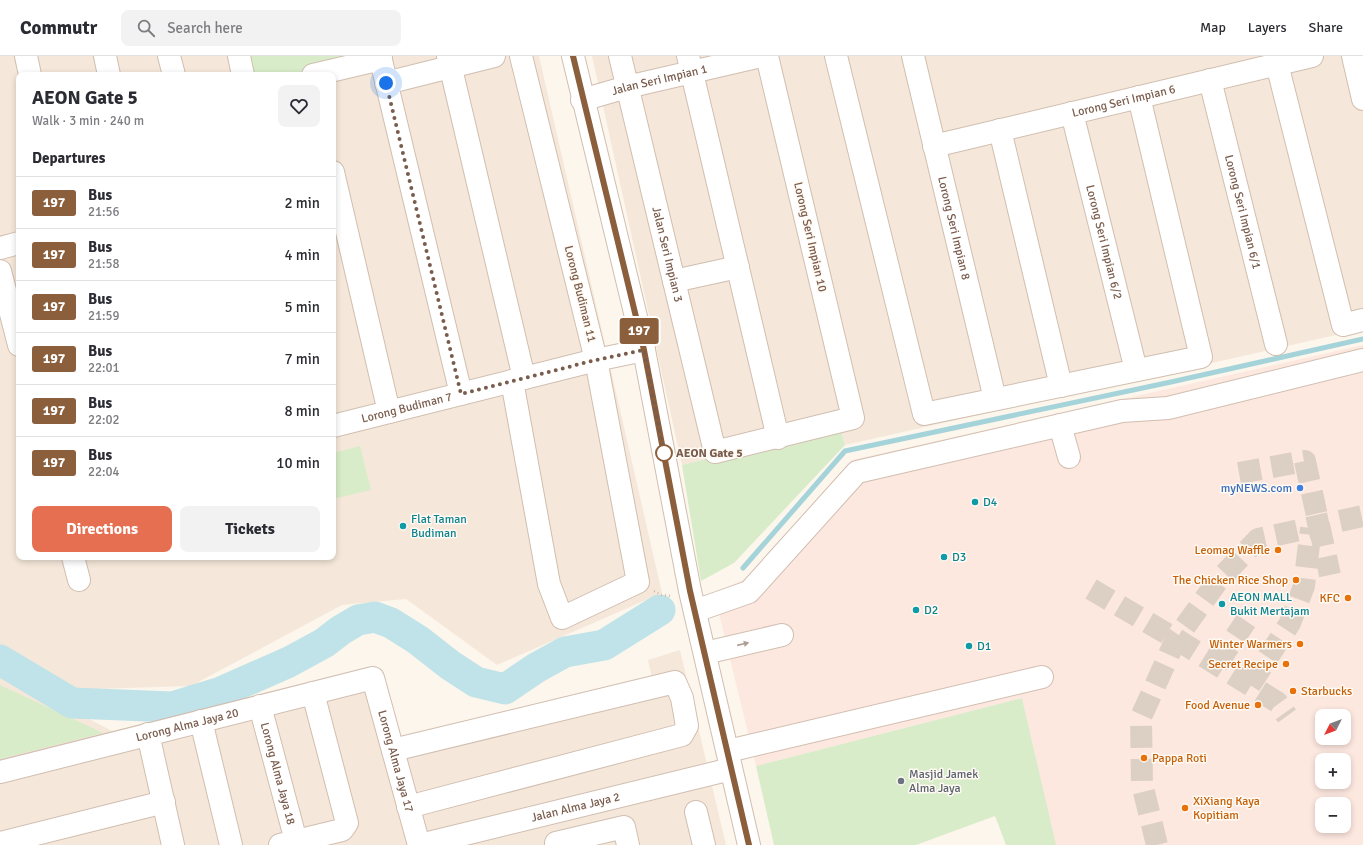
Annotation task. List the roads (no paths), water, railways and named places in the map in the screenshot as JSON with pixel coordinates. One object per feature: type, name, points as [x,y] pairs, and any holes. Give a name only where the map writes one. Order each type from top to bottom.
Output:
[{"type":"street","points":[[26,56],[29,72]]},
{"type":"street","points":[[105,56],[109,72]]},
{"type":"street","points":[[170,56],[173,72]]},
{"type":"street","points":[[239,56],[242,72]]},
{"type":"street","points":[[386,83],[450,62],[494,56]]},
{"type":"street","name":"Lorong Budiman 11","points":[[518,380],[548,584],[562,618],[638,582],[596,360],[521,56]]},
{"type":"street","points":[[573,56],[582,100],[644,350],[693,601],[749,845]]},
{"type":"street","name":"Jalan Seri Impian 3","points":[[620,56],[715,452],[778,438]]},
{"type":"street","name":"Jalan Seri Impian 1","points":[[582,100],[627,87],[690,64],[761,56]]},
{"type":"street","name":"Lorong Seri Impian 10","points":[[767,56],[853,418],[778,438]]},
{"type":"street","points":[[836,56],[924,414],[1201,357],[1139,97]]},
{"type":"street","name":"Lorong Seri Impian 8","points":[[913,56],[995,399]]},
{"type":"street","name":"Lorong Seri Impian 6","points":[[934,146],[1312,56]]},
{"type":"street","points":[[1353,56],[1363,99]]},
{"type":"street","points":[[325,72],[380,58],[461,394]]},
{"type":"street","points":[[450,62],[518,380]]},
{"type":"street","points":[[690,64],[778,438]]},
{"type":"street","points":[[1277,64],[1343,325],[1363,320]]},
{"type":"street","name":"Lorong Seri Impian 6/1","points":[[1210,80],[1276,344]]},
{"type":"street","name":"Lorong Seri Impian 6/2","points":[[1072,113],[1136,370]]},
{"type":"street","points":[[1000,130],[1061,386]]},
{"type":"street","points":[[336,185],[389,412]]},
{"type":"street","points":[[0,248],[16,244]]},
{"type":"street","points":[[674,281],[738,266]]},
{"type":"street","points":[[0,271],[16,333]]},
{"type":"street","name":"Lorong Budiman 7","points":[[336,425],[596,360],[644,350]]},
{"type":"street","points":[[693,601],[750,592],[857,472],[1122,411],[1168,408],[1363,360]]},
{"type":"street","points":[[1060,425],[1070,457]]},
{"type":"street","points":[[74,560],[79,580]]},
{"type":"street","points":[[705,652],[782,635]]},
{"type":"street","name":"Jalan Alma Jaya 2","points":[[419,845],[549,814],[730,760],[1042,677]]},
{"type":"street","name":"Lorong Alma Jaya 20","points":[[0,772],[374,678]]},
{"type":"street","name":"Lorong Alma Jaya 17","points":[[374,678],[419,845]]},
{"type":"street","points":[[393,750],[675,682],[682,698],[687,726],[682,735],[408,807]]},
{"type":"street","points":[[288,843],[342,830],[347,823],[313,693]]},
{"type":"street","name":"Lorong Alma Jaya 18","points":[[260,706],[288,843]]},
{"type":"street","points":[[201,721],[231,845]]},
{"type":"street","points":[[148,734],[173,845]]},
{"type":"street","points":[[0,843],[164,802]]},
{"type":"street","points":[[696,812],[704,845]]},
{"type":"street","points":[[549,814],[556,844],[624,827],[628,845]]},
{"type":"waterway","points":[[743,568],[845,451],[1171,382],[1363,339]]},
{"type":"waterway","points":[[0,660],[72,703],[172,707],[221,692],[289,662],[324,643],[341,630],[358,620],[375,617],[391,623],[418,640],[450,665],[476,682],[505,689],[536,668],[565,652],[604,645],[660,610]]},
{"type":"tunnel","points":[[1239,473],[1305,461],[1330,575]]},
{"type":"tunnel","points":[[1157,845],[1142,784],[1141,717],[1176,639],[1217,582],[1258,539],[1363,516]]},
{"type":"tunnel","points":[[1250,685],[1290,623],[1304,586],[1311,528]]},
{"type":"tunnel","points":[[1091,589],[1176,639],[1277,702],[1287,716]]},
{"type":"tunnel","points":[[1217,664],[1246,621]]},
{"type":"place","name":"AEON Gate 5","points":[[664,453]]},
{"type":"place","name":"myNEWS.com","points":[[1300,488]]},
{"type":"place","name":"D4","points":[[975,502]]},
{"type":"place","name":"Flat Taman Budiman","points":[[403,526]]},
{"type":"place","name":"Leomag Waffle","points":[[1278,550]]},
{"type":"place","name":"D3","points":[[944,557]]},
{"type":"place","name":"The Chicken Rice Shop","points":[[1296,580]]},
{"type":"place","name":"KFC","points":[[1348,598]]},
{"type":"place","name":"AEON MALL Bukit Mertajam","points":[[1222,604]]},
{"type":"place","name":"D2","points":[[916,610]]},
{"type":"place","name":"Winter Warmers","points":[[1300,644]]},
{"type":"place","name":"D1","points":[[969,646]]},
{"type":"place","name":"Secret Recipe","points":[[1286,664]]},
{"type":"place","name":"Starbucks","points":[[1293,691]]},
{"type":"place","name":"Food Avenue","points":[[1258,705]]},
{"type":"place","name":"Pappa Roti","points":[[1144,758]]},
{"type":"place","name":"Masjid Jamek Alma Jaya","points":[[901,781]]},
{"type":"place","name":"XiXiang Kaya Kopitiam","points":[[1185,808]]}]
